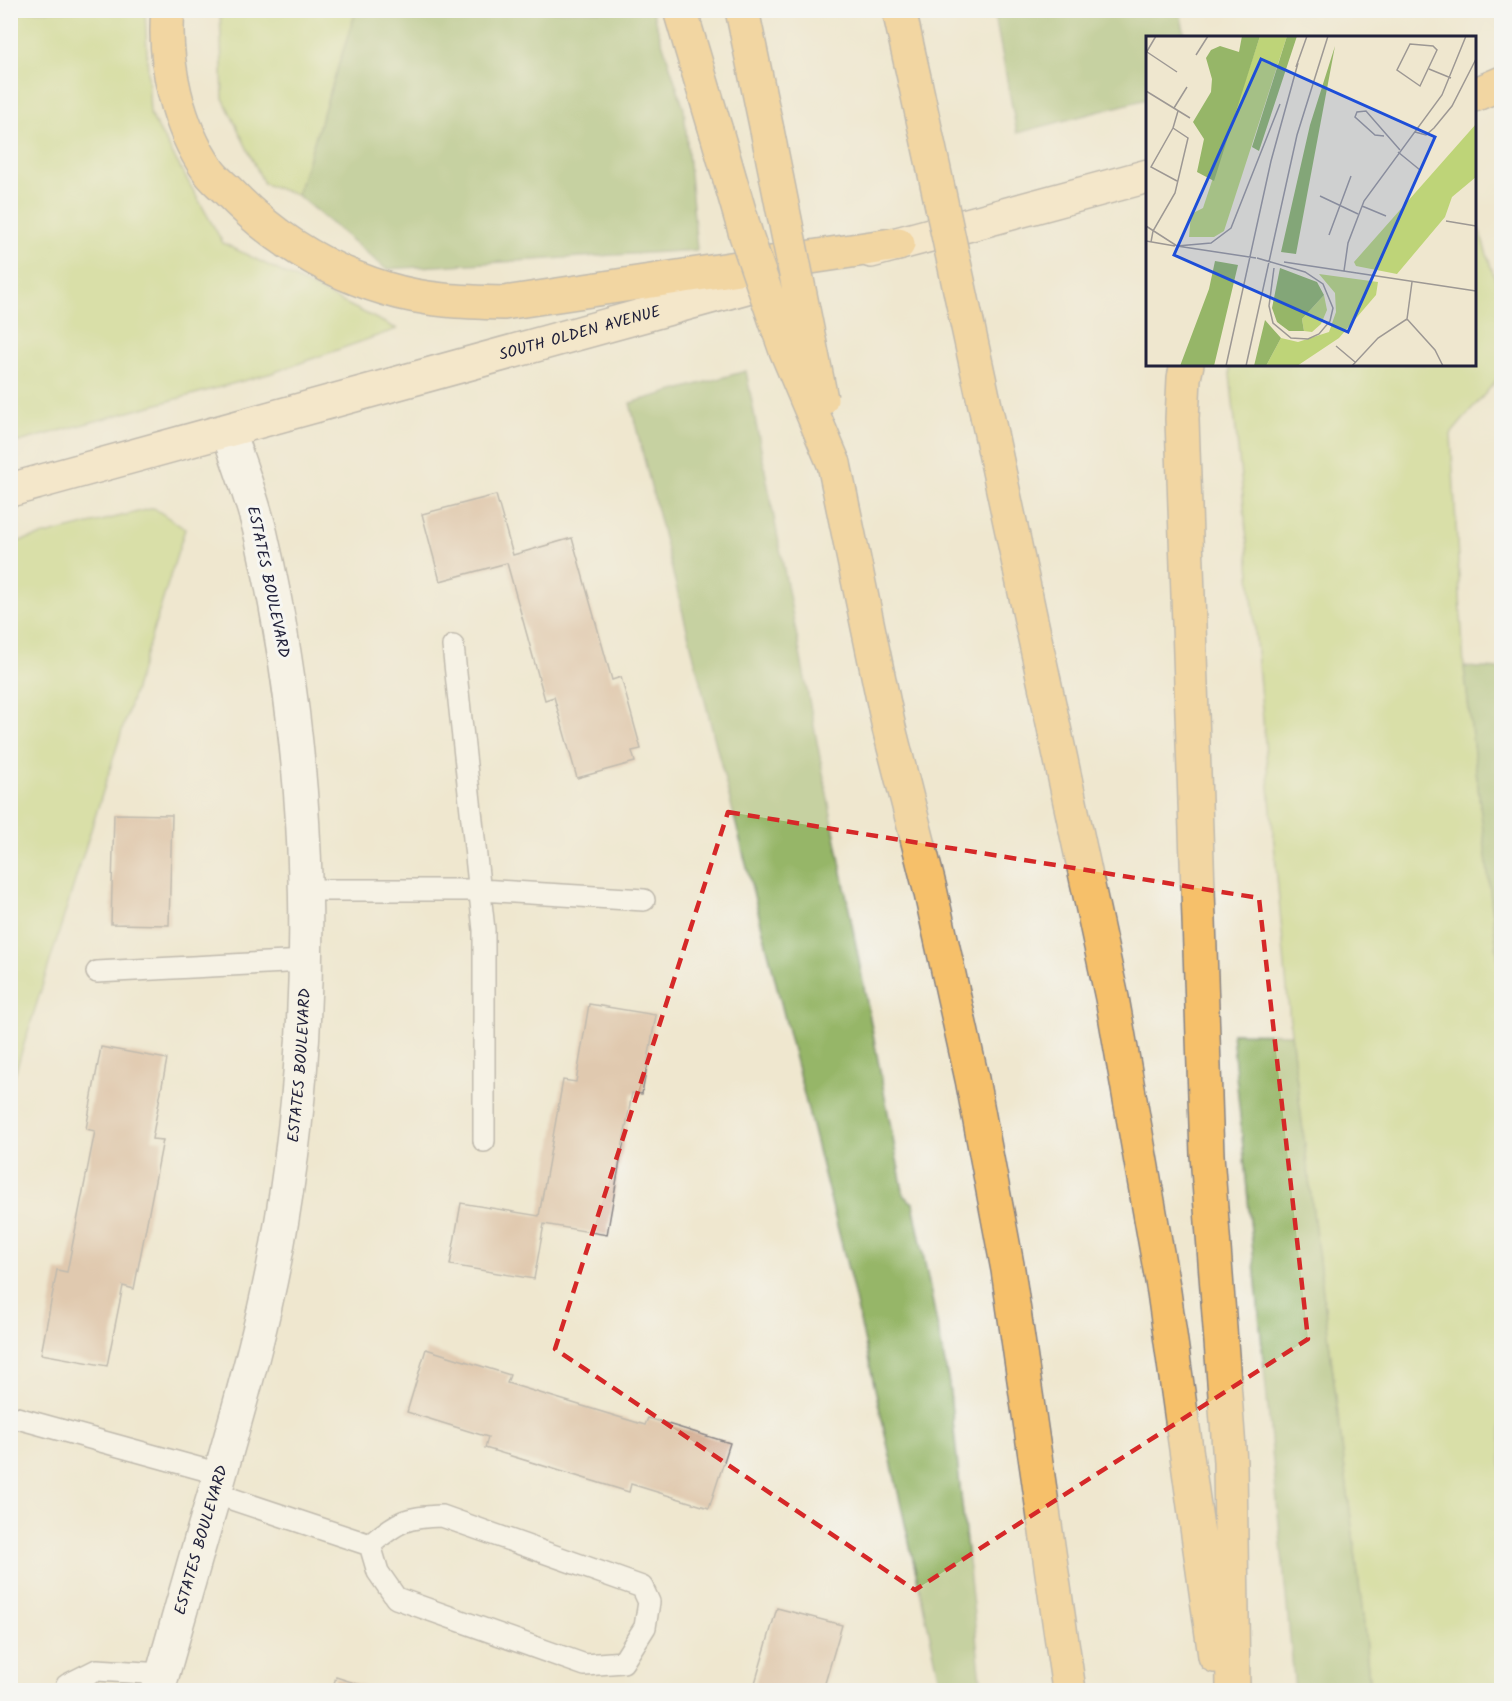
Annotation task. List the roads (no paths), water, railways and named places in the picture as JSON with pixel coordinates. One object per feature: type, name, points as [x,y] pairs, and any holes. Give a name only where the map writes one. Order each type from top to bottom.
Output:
[{"type":"highway","points":[[168,10],[166,29],[170,77],[186,128],[208,171],[248,212],[292,246],[336,270],[388,290],[449,301],[504,303],[898,244]]},
{"type":"highway","points":[[680,10],[746,235],[785,348],[834,464]]},
{"type":"highway","points":[[742,10],[889,728],[930,889],[974,1090],[1008,1270],[1069,1690]]},
{"type":"highway","points":[[900,10],[1112,998],[1164,1292],[1220,1690]]},
{"type":"highway","points":[[1476,94],[1502,82]]},
{"type":"highway","points":[[1187,366],[1182,419],[1207,1143],[1230,1462],[1233,1690]]},
{"type":"main road","points":[[1476,88],[1502,82]]},
{"type":"main road","name":"SOUTH OLDEN AVENUE","points":[[10,490],[1146,177]]},
{"type":"street","name":"ESTATES BOULEVARD","points":[[160,1682],[250,1366],[277,1248],[295,1130],[305,1010],[306,890],[299,770],[284,651],[260,533],[228,431]]},
{"type":"lane","points":[[453,646],[484,930],[484,1141]]},
{"type":"lane","points":[[306,890],[480,890],[644,900]]},
{"type":"lane","points":[[97,972],[305,961]]},
{"type":"lane","points":[[10,1416],[217,1484],[370,1545]]},
{"type":"lane","points":[[417,1516],[442,1516],[642,1587],[649,1602],[645,1627],[623,1662],[585,1665],[396,1598],[378,1572],[370,1545],[394,1524],[417,1516]]},
{"type":"lane","points":[[65,1690],[67,1685],[97,1670],[160,1682]]}]
